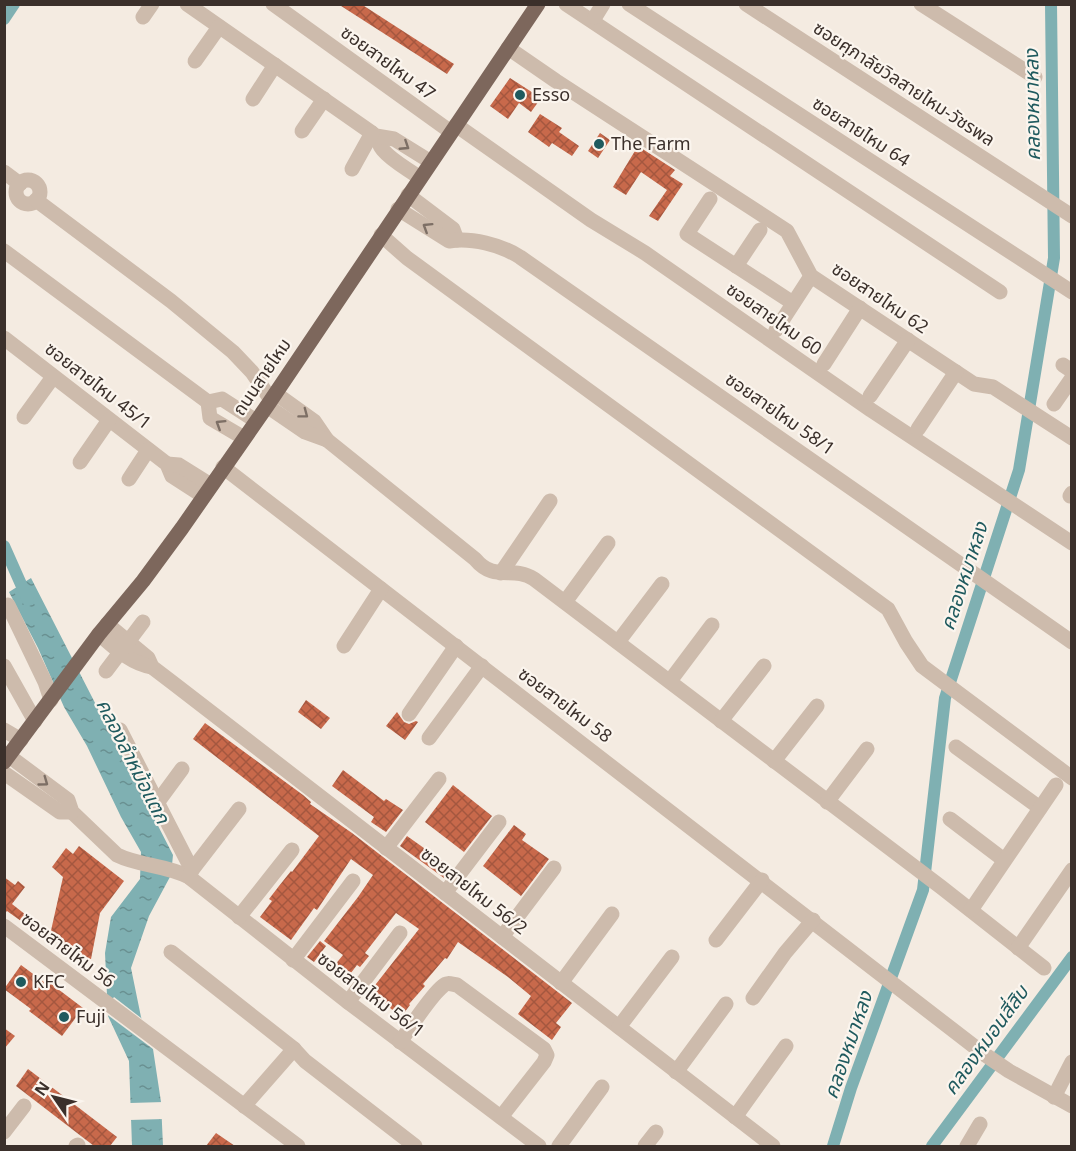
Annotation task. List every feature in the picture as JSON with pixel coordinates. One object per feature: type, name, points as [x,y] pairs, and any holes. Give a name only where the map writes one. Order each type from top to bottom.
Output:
[{"type":"main road","name":"ถนนสายไหม","points":[[7,759],[80,659],[143,581],[256,421],[538,4]]},
{"type":"street","points":[[187,4],[374,135],[394,139],[431,162]]},
{"type":"street","name":"ซอยสายไหม 47","points":[[273,4],[453,129]]},
{"type":"street","points":[[566,4],[1000,292]]},
{"type":"street","name":"ซอยสายไหม 64","points":[[629,4],[1069,291]]},
{"type":"street","name":"ซอยศุภาลัยวิลสายไหม-วัชรพล","points":[[746,4],[1071,216]]},
{"type":"street","points":[[921,4],[1035,77]]},
{"type":"street","points":[[195,61],[219,27]]},
{"type":"street","name":"ซอยสายไหม 62","points":[[508,48],[787,231],[811,276],[974,384],[993,387],[1071,438]]},
{"type":"street","points":[[253,99],[275,66]]},
{"type":"street","points":[[302,131],[324,99]]},
{"type":"street","name":"ซอยสายไหม 60","points":[[453,129],[645,253],[871,410],[1071,543]]},
{"type":"street","points":[[352,169],[374,135]]},
{"type":"street","points":[[374,135],[388,156],[420,178]]},
{"type":"street","points":[[4,172],[20,184],[16,191],[18,199],[25,203],[36,200],[171,301],[233,352],[252,372],[271,399],[305,432],[327,440],[486,570],[506,570],[530,576],[1044,968]]},
{"type":"street","points":[[408,195],[453,229],[457,240]]},
{"type":"street","points":[[710,199],[687,234],[793,303]]},
{"type":"street","name":"ซอยสายไหม 58/1","points":[[398,209],[449,241],[457,240],[502,248],[520,257],[1071,642]]},
{"type":"street","points":[[736,266],[760,230]]},
{"type":"street","points":[[381,235],[407,258],[888,609],[922,666],[1071,778]]},
{"type":"street","points":[[4,251],[208,402],[210,418],[244,438]]},
{"type":"street","points":[[776,330],[811,276]]},
{"type":"street","points":[[824,364],[860,308]]},
{"type":"street","name":"ซอยสายไหม 45/1","points":[[4,338],[167,465],[172,476],[207,490]]},
{"type":"street","points":[[870,396],[908,340]]},
{"type":"street","points":[[1054,404],[1068,371]]},
{"type":"street","points":[[918,429],[956,372]]},
{"type":"street","points":[[24,417],[53,377]]},
{"type":"street","points":[[208,402],[222,399],[256,421]]},
{"type":"street","points":[[80,462],[109,420]]},
{"type":"street","points":[[129,479],[148,450]]},
{"type":"street","name":"ซอยสายไหม 58","points":[[223,467],[762,880],[984,1054],[1071,1106]]},
{"type":"street","points":[[506,570],[550,501]]},
{"type":"street","points":[[565,603],[608,543]]},
{"type":"street","points":[[618,642],[662,584]]},
{"type":"street","points":[[344,646],[381,589]]},
{"type":"street","points":[[8,605],[53,698]]},
{"type":"street","points":[[106,671],[144,622]]},
{"type":"street","points":[[670,681],[712,625]]},
{"type":"street","name":"ซอยสายไหม 56/2","points":[[103,629],[142,665],[152,666],[773,1146]]},
{"type":"street","points":[[409,714],[456,646]]},
{"type":"street","points":[[4,666],[35,721]]},
{"type":"street","points":[[429,738],[482,666]]},
{"type":"street","points":[[721,721],[764,666]]},
{"type":"street","points":[[774,761],[817,706]]},
{"type":"street","points":[[4,730],[21,741]]},
{"type":"street","points":[[120,730],[157,803],[187,873]]},
{"type":"street","points":[[956,747],[1040,808]]},
{"type":"street","points":[[827,802],[867,749]]},
{"type":"street","points":[[7,759],[68,800],[72,812],[106,846],[126,860],[187,873]]},
{"type":"street","points":[[157,803],[182,769]]},
{"type":"street","points":[[4,773],[60,812],[72,812]]},
{"type":"street","points":[[386,848],[439,778]]},
{"type":"street","points":[[970,910],[1056,784]]},
{"type":"street","points":[[187,873],[239,809]]},
{"type":"street","points":[[950,819],[1004,860]]},
{"type":"street","points":[[445,893],[499,822]]},
{"type":"street","points":[[239,917],[292,850]]},
{"type":"street","points":[[502,938],[554,868]]},
{"type":"street","points":[[1018,948],[1071,870]]},
{"type":"street","name":"ซอยสายไหม 56/1","points":[[187,873],[293,960],[539,1146]]},
{"type":"street","points":[[716,940],[762,880]]},
{"type":"street","points":[[293,960],[352,882]]},
{"type":"street","points":[[561,983],[612,914]]},
{"type":"street","points":[[753,998],[785,952],[813,920]]},
{"type":"street","name":"ซอยสายไหม 56","points":[[4,926],[298,1146]]},
{"type":"street","points":[[348,1002],[400,933]]},
{"type":"street","points":[[171,952],[415,1146]]},
{"type":"street","points":[[619,1027],[672,957]]},
{"type":"street","points":[[400,1042],[436,993],[444,985],[450,983],[544,1049],[547,1055],[544,1062],[501,1117]]},
{"type":"street","points":[[676,1072],[726,1004]]},
{"type":"street","points":[[735,1117],[786,1046]]},
{"type":"street","points":[[244,1106],[294,1049]]},
{"type":"street","points":[[1054,1097],[1071,1062]]},
{"type":"street","points":[[559,1146],[602,1087]]},
{"type":"street","points":[[4,1131],[24,1106]]},
{"type":"street","points":[[967,1146],[980,1124]]},
{"type":"street","points":[[645,1146],[656,1132]]},
{"type":"water","points":[[31,578],[173,855],[171,875],[149,916],[131,968],[141,1017],[153,1049],[161,1102],[163,1146],[132,1146],[129,1061],[108,1016],[105,953],[111,917],[140,879],[141,852],[121,817],[87,746],[64,707],[38,648],[9,592]]},
{"type":"pier","points":[[114,997],[145,1021],[155,1046],[153,1049],[105,1013],[104,1010]]},
{"type":"pier","points":[[164,1102],[164,1119],[130,1120],[130,1103]]},
{"type":"building","points":[[338,4],[361,4],[454,64],[447,74]]},
{"type":"building","points":[[510,78],[541,98],[531,112],[519,103],[508,119],[490,106]]},
{"type":"building","points":[[540,114],[562,128],[559,132],[579,146],[572,156],[552,143],[549,147],[528,132]]},
{"type":"building","points":[[600,133],[610,140],[598,158],[588,151]]},
{"type":"building","points":[[638,146],[675,170],[670,176],[683,184],[658,221],[649,216],[667,190],[641,172],[626,195],[613,187]]},
{"type":"building","points":[[306,700],[330,718],[321,729],[298,712]]},
{"type":"building","points":[[397,712],[404,722],[409,724],[418,722],[405,740],[386,726]]},
{"type":"building","points":[[205,723],[303,795],[311,802],[310,804],[352,833],[572,1003],[556,1023],[561,1027],[552,1040],[518,1014],[531,996],[458,942],[447,959],[445,958],[423,984],[425,986],[401,1017],[384,1003],[380,1009],[365,998],[419,929],[396,913],[365,953],[369,956],[360,967],[357,965],[344,982],[330,971],[343,955],[324,941],[373,875],[351,859],[317,910],[314,908],[291,940],[260,917],[272,901],[269,899],[319,836],[193,739]]},
{"type":"building","points":[[343,770],[384,801],[386,799],[403,810],[386,832],[371,822],[374,817],[332,786]]},
{"type":"building","points":[[453,785],[492,816],[464,852],[425,822]]},
{"type":"building","points":[[514,825],[526,834],[522,840],[549,859],[521,896],[483,866]]},
{"type":"building","points":[[407,836],[452,868],[444,878],[400,846]]},
{"type":"building","points":[[79,846],[124,881],[100,913],[91,959],[79,957],[50,935],[63,877],[52,867],[66,848],[73,854]]},
{"type":"building","points":[[4,877],[15,885],[18,881],[25,887],[12,904],[26,915],[21,921],[7,911],[4,914]]},
{"type":"building","points":[[320,941],[326,946],[314,962],[307,957]]},
{"type":"building","points":[[21,965],[83,1008],[62,1036],[4,989]]},
{"type":"building","points":[[4,1028],[15,1036],[4,1049]]},
{"type":"building","points":[[28,1069],[117,1137],[110,1146],[94,1146],[16,1086]]},
{"type":"building","points":[[216,1133],[235,1146],[206,1146]]},
{"type":"waterway","name":"คลองลำหม้อแตก","points":[[4,19],[14,4]]},
{"type":"waterway","name":"คลองหมาหลง","points":[[833,1146],[851,1088],[923,890],[945,698],[1019,470],[1054,258],[1051,4]]},
{"type":"waterway","name":"คลองลำหม้อแตก","points":[[4,546],[28,600]]},
{"type":"waterway","name":"คลองหมอนสี่สิบ","points":[[932,1146],[1072,957]]},
{"type":"place","name":"Esso","points":[[520,95]]},
{"type":"place","name":"The Farm","points":[[599,144]]},
{"type":"place","name":"KFC","points":[[21,982]]},
{"type":"place","name":"Fuji","points":[[64,1017]]}]
